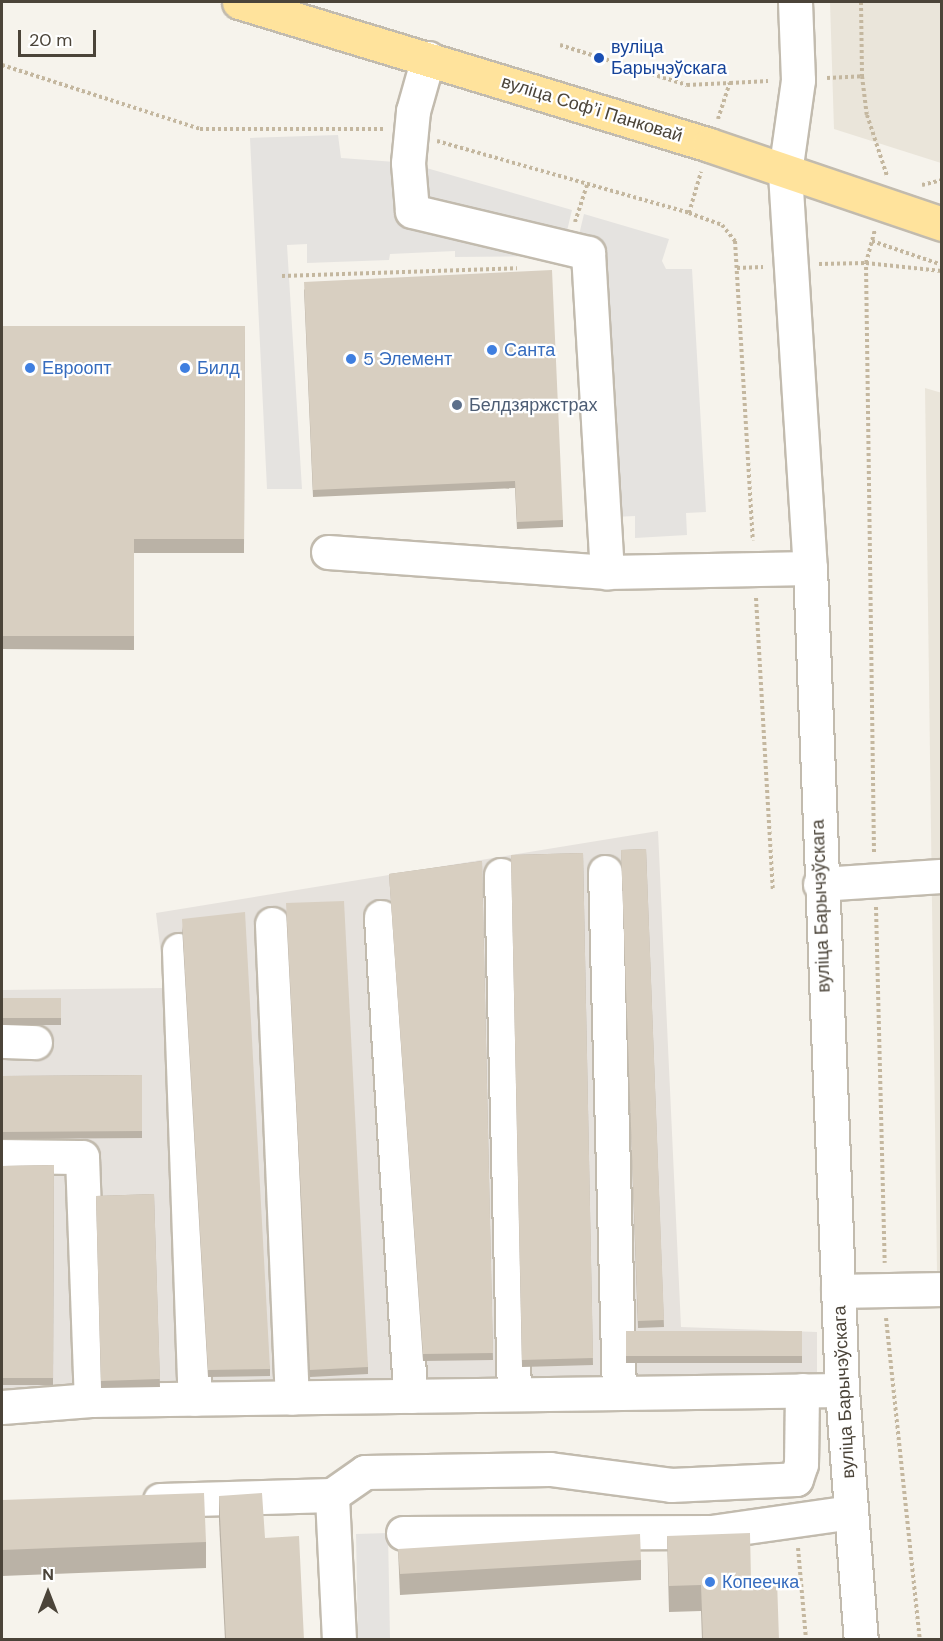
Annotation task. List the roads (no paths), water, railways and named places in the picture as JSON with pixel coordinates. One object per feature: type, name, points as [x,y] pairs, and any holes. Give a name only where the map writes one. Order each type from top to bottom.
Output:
[{"type":"main road","name":"вуліца Софʼі Панковай","points":[[239,2],[709,145],[785,173],[942,224]]},
{"type":"street","name":"вуліца Барычэўскага","points":[[795,2],[798,80],[785,173],[810,568],[820,884],[842,1389],[861,1640]]},
{"type":"street","points":[[428,58],[411,133],[408,163],[412,211],[588,253],[607,572]]},
{"type":"street","points":[[328,552],[607,572],[754,571],[810,568]]},
{"type":"street","points":[[605,872],[619,1393]]},
{"type":"street","points":[[501,875],[514,1394]]},
{"type":"street","points":[[820,884],[942,876]]},
{"type":"street","points":[[381,917],[410,1396]]},
{"type":"street","points":[[272,924],[292,1398]]},
{"type":"street","points":[[179,950],[195,1399]]},
{"type":"street","points":[[2,1041],[34,1042]]},
{"type":"street","points":[[2,1156],[82,1156],[91,1400]]},
{"type":"street","points":[[838,1291],[942,1289]]},
{"type":"street","points":[[2,1407],[91,1400],[842,1389]]},
{"type":"street","points":[[131,1501],[332,1495],[365,1473],[550,1470],[671,1485],[795,1479],[801,1464],[802,1390]]},
{"type":"street","points":[[332,1495],[339,1640]]},
{"type":"street","points":[[403,1533],[711,1532],[851,1512]]},
{"type":"place","name":"вуліца Барычэўскага","points":[[599,58]]},
{"type":"place","name":"Санта","points":[[492,350]]},
{"type":"place","name":"5 Элемент","points":[[351,359]]},
{"type":"place","name":"Евроопт","points":[[30,368]]},
{"type":"place","name":"Билд","points":[[185,368]]},
{"type":"place","name":"Белдзяржстрах","points":[[457,405]]},
{"type":"place","name":"Копеечка","points":[[710,1582]]}]
